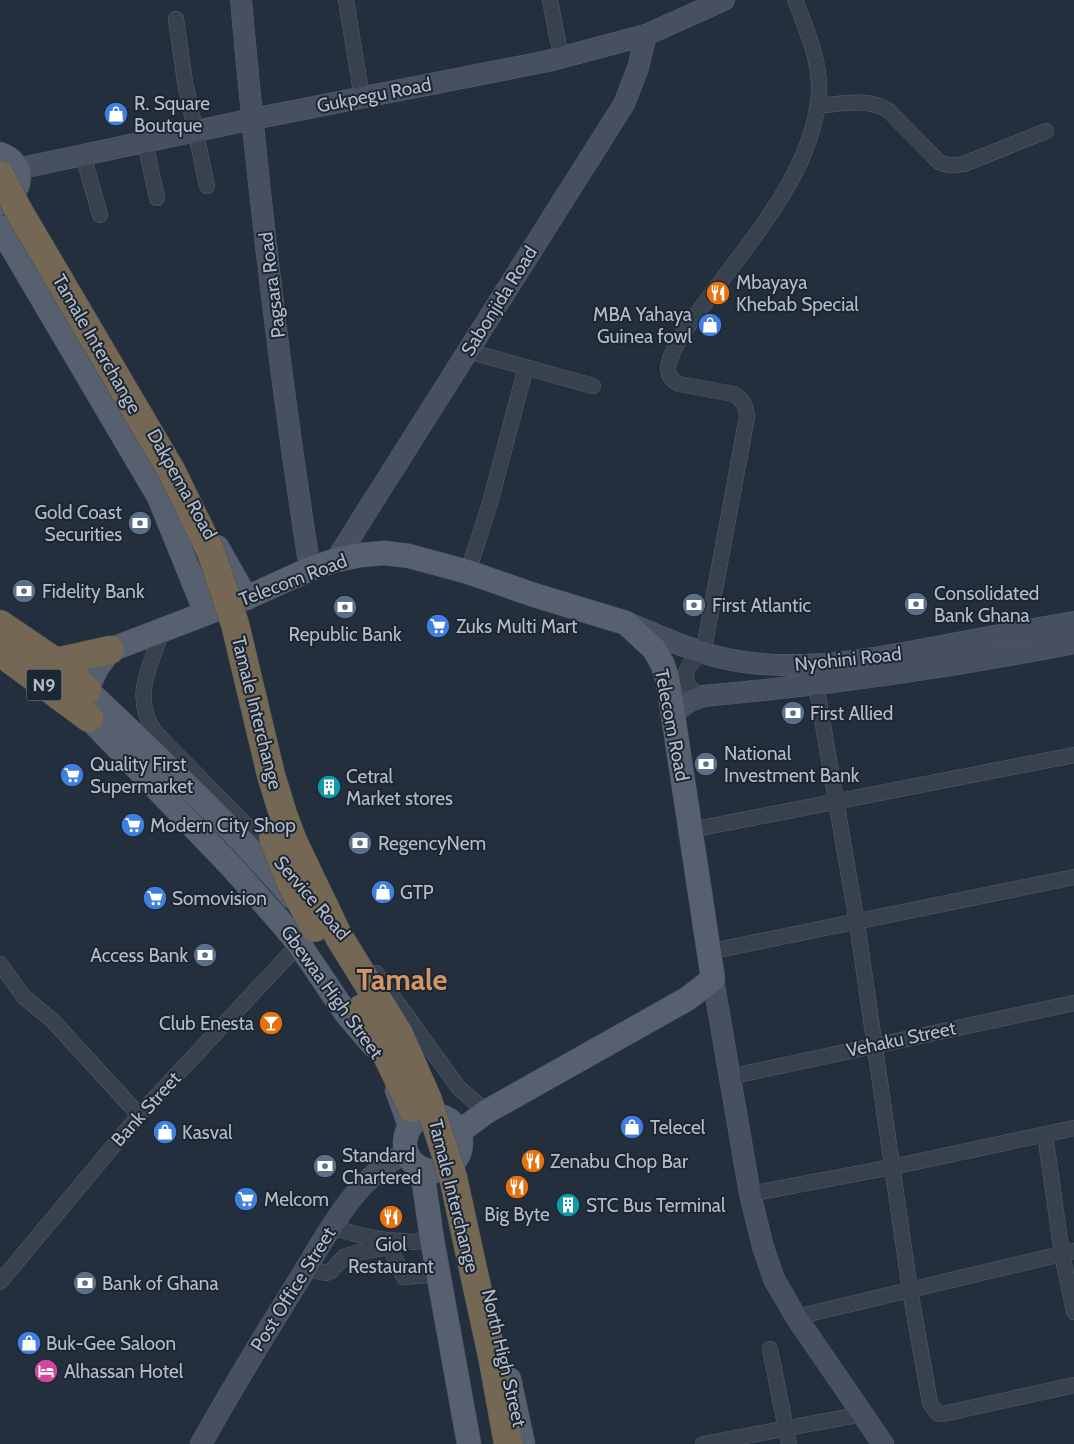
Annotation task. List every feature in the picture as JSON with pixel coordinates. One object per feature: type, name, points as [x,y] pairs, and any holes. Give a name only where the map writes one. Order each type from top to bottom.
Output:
[{"type":"highway","name":"Tamale Interchange","points":[[6,165],[16,208],[170,470],[211,552],[235,624],[271,775],[293,841],[339,937],[399,1034],[428,1100],[453,1177],[483,1358],[489,1444]]},
{"type":"highway","name":"Tamale Interchange","points":[[0,214],[163,492],[192,554],[208,597],[253,775],[272,836],[291,884],[377,1034],[413,1111],[436,1182],[508,1444]]},
{"type":"highway","name":"N9","points":[[0,624],[56,662],[87,690]]},
{"type":"highway","points":[[56,662],[110,650]]},
{"type":"highway","name":"N9","points":[[0,652],[88,718]]},
{"type":"main road","points":[[0,203],[14,194],[6,165]]},
{"type":"main road","name":"Dakpema Road","points":[[6,165],[246,598]]},
{"type":"main road","name":"Dakpema Road","points":[[0,227],[159,497],[206,613]]},
{"type":"main road","name":"Telecom Road","points":[[110,650],[246,598],[310,569],[336,560],[360,555],[386,553],[409,556],[468,572],[534,595],[626,623],[654,649],[663,665],[668,682],[713,979]]},
{"type":"main road","points":[[88,718],[87,690],[96,670],[110,650]]},
{"type":"main road","name":"Gbewaa High Street","points":[[87,690],[156,755],[266,866],[336,947],[395,1022],[407,1042],[453,1136]]},
{"type":"main road","name":"Gbewaa High Street","points":[[88,718],[232,867],[299,944],[346,1012],[382,1058],[394,1082],[410,1126]]},
{"type":"main road","points":[[453,1136],[486,1112],[687,999],[713,979]]},
{"type":"main road","points":[[414,1161],[436,1171],[452,1163],[453,1136],[435,1116],[426,1116],[410,1126],[405,1144],[414,1161],[432,1239],[469,1444]]},
{"type":"main road","name":"North High Street","points":[[453,1136],[459,1171],[499,1331],[523,1444]]},
{"type":"street","name":"Pagsara Road","points":[[241,0],[274,308],[310,569]]},
{"type":"street","points":[[346,0],[362,98]]},
{"type":"street","points":[[550,0],[561,57]]},
{"type":"street","name":"Gukpegu Road","points":[[6,165],[83,155],[561,57],[646,35],[724,0]]},
{"type":"street","points":[[703,696],[689,689],[686,669],[693,659],[702,654],[746,429],[746,412],[741,399],[734,394],[679,384],[673,381],[668,375],[668,366],[673,351],[694,318],[773,210],[790,182],[806,145],[817,106],[819,81],[814,54],[794,0]]},
{"type":"street","points":[[176,19],[185,82],[207,186]]},
{"type":"street","name":"Sabonjida Road","points":[[336,560],[624,104],[638,68],[646,35]]},
{"type":"street","points":[[817,106],[862,102],[882,106],[939,162],[954,166],[964,164],[1046,131]]},
{"type":"street","points":[[145,142],[157,198]]},
{"type":"street","points":[[83,155],[100,215]]},
{"type":"street","points":[[468,351],[593,386]]},
{"type":"street","points":[[468,572],[490,503],[526,367]]},
{"type":"street","name":"Nyohini Road","points":[[626,623],[702,654],[768,665],[823,665],[884,657],[1074,622]]},
{"type":"street","name":"Service Road","points":[[162,631],[145,680],[143,693],[143,705],[155,732],[292,873],[359,952],[458,1087],[486,1112]]},
{"type":"street","name":"Nyohini Road","points":[[673,714],[688,702],[703,696],[816,684],[980,660],[1074,643]]},
{"type":"street","points":[[816,684],[857,923],[910,1290],[930,1403],[937,1413],[943,1414],[1074,1385]]},
{"type":"street","points":[[691,830],[1074,755]]},
{"type":"street","points":[[708,952],[857,923],[1074,877]]},
{"type":"street","name":"Bank Street","points":[[0,1282],[139,1115],[299,944]]},
{"type":"street","points":[[0,964],[24,996],[52,1020],[139,1115]]},
{"type":"street","points":[[713,979],[750,1194],[762,1247],[774,1279],[796,1317],[883,1444]]},
{"type":"street","name":"Vehaku Street","points":[[729,1077],[1074,1003]]},
{"type":"street","points":[[750,1194],[892,1167],[1074,1128]]},
{"type":"street","points":[[1045,1134],[1068,1253],[1074,1310]]},
{"type":"street","name":"Post Office Street","points":[[200,1444],[331,1226],[377,1170],[391,1160],[414,1161]]},
{"type":"street","points":[[331,1226],[388,1244],[404,1277],[438,1274]]},
{"type":"street","points":[[306,1269],[326,1273],[331,1271],[344,1257],[388,1244],[432,1239]]},
{"type":"street","points":[[796,1317],[1068,1253]]},
{"type":"street","points":[[770,1349],[788,1444]]},
{"type":"street","points":[[703,1444],[863,1414]]},
{"type":"place","name":"R. Square Boutque","points":[[116,114]]},
{"type":"place","name":"Mbayaya Khebab Special","points":[[718,293]]},
{"type":"place","name":"MBA Yahaya Guinea fowl","points":[[710,325]]},
{"type":"place","name":"Gold Coast Securities","points":[[140,523]]},
{"type":"place","name":"Fidelity Bank","points":[[24,591]]},
{"type":"place","name":"Consolidated Bank Ghana","points":[[916,604]]},
{"type":"place","name":"First Atlantic","points":[[694,605]]},
{"type":"place","name":"Republic Bank","points":[[345,607]]},
{"type":"place","name":"Zuks Multi Mart","points":[[438,626]]},
{"type":"place","name":"First Allied","points":[[793,713]]},
{"type":"place","name":"National Investment Bank","points":[[706,764]]},
{"type":"place","name":"Quality First Supermarket","points":[[72,775]]},
{"type":"place","name":"Cetral Market stores","points":[[329,787]]},
{"type":"place","name":"Modern City Shop","points":[[133,825]]},
{"type":"place","name":"RegencyNem","points":[[360,843]]},
{"type":"place","name":"GTP","points":[[383,892]]},
{"type":"place","name":"Somovision","points":[[155,898]]},
{"type":"place","name":"Access Bank","points":[[205,955]]},
{"type":"place","name":"Club Enesta","points":[[271,1023]]},
{"type":"place","name":"Telecel","points":[[632,1127]]},
{"type":"place","name":"Kasval","points":[[165,1132]]},
{"type":"place","name":"Zenabu Chop Bar","points":[[533,1161]]},
{"type":"place","name":"Standard Chartered","points":[[325,1166]]},
{"type":"place","name":"Big Byte","points":[[517,1187]]},
{"type":"place","name":"Melcom","points":[[246,1199]]},
{"type":"place","name":"STC Bus Terminal","points":[[568,1205]]},
{"type":"place","name":"Giol Restaurant","points":[[391,1217]]},
{"type":"place","name":"Bank of Ghana","points":[[85,1283]]},
{"type":"place","name":"Buk-Gee Saloon","points":[[29,1343]]},
{"type":"place","name":"Alhassan Hotel","points":[[46,1371]]},
{"type":"district","name":"Tamale","points":[[402,979]]}]
